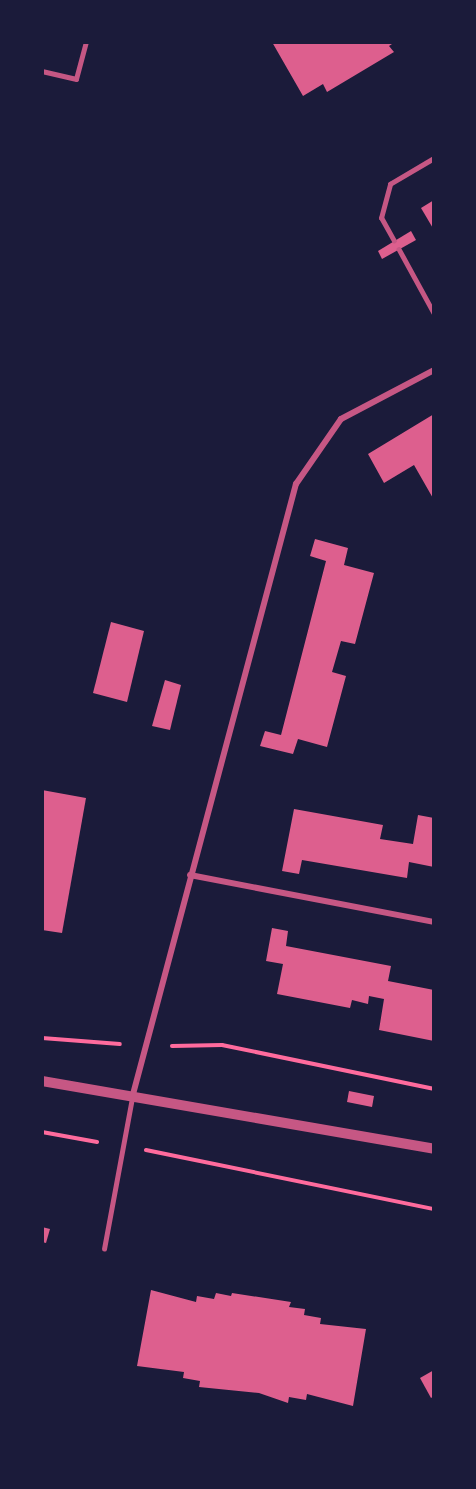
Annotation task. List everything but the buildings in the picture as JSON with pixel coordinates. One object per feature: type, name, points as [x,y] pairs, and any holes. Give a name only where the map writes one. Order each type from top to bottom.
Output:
[{"type":"street","points":[[132,1098],[144,1046],[296,484],[340,419],[434,370]]},
{"type":"street","points":[[190,875],[434,922]]},
{"type":"street","points":[[42,1081],[434,1149]]},
{"type":"lane","points":[[42,71],[76,79],[86,42]]},
{"type":"lane","points":[[394,241],[381,218],[390,184],[434,158]]},
{"type":"lane","points":[[399,249],[434,313]]},
{"type":"lane","points":[[104,1249],[132,1098]]},
{"type":"path","points":[[42,1038],[144,1046],[222,1045],[434,1089]]},
{"type":"path","points":[[42,1132],[434,1209]]}]
